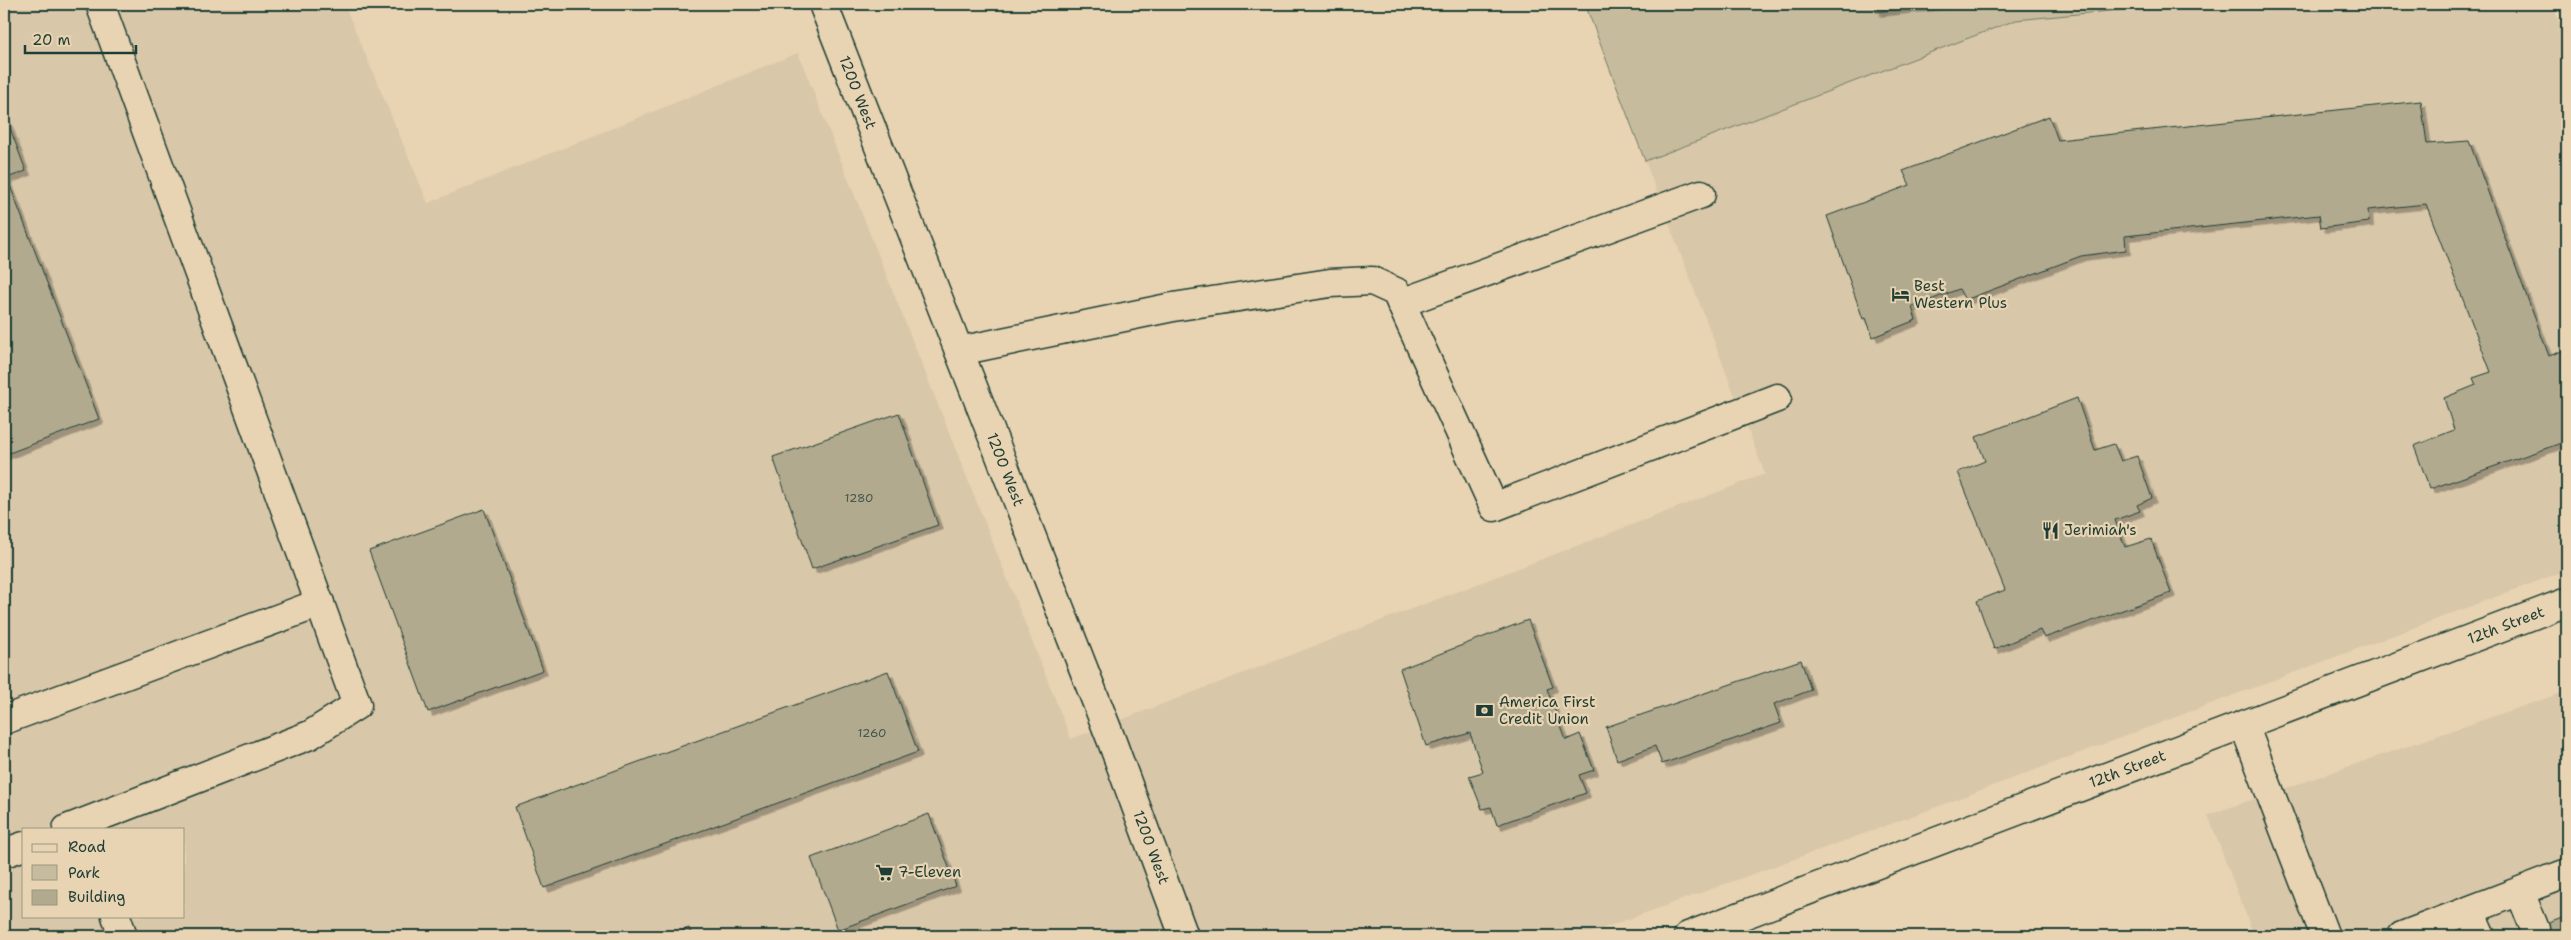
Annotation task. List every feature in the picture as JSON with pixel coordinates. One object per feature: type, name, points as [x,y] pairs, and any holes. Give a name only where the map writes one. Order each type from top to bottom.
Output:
[{"type":"street","points":[[76,827],[310,735],[357,705],[100,4]]},
{"type":"street","name":"1200 West","points":[[823,4],[1122,766],[1184,936]]},
{"type":"street","points":[[1401,304],[1701,194]]},
{"type":"street","points":[[959,351],[1173,307],[1330,283],[1372,281],[1396,292],[1494,506],[1777,398]]},
{"type":"street","name":"12th Street","points":[[1688,936],[2567,602]]},
{"type":"street","points":[[4,720],[320,603]]},
{"type":"street","points":[[2244,725],[2325,936]]},
{"type":"street","points":[[4,853],[22,847]]},
{"type":"street","points":[[2402,936],[2520,892],[2566,878]]},
{"type":"street","points":[[2520,892],[2535,929]]},
{"type":"street","points":[[2470,911],[2481,936]]},
{"type":"street","points":[[117,918],[123,936]]},
{"type":"shaded area","points":[[4,4],[145,4],[148,10],[165,4],[344,4],[428,203],[798,53],[1071,739],[1765,474],[1645,161],[2016,20],[2181,4],[2552,4],[2567,41],[2567,570],[1899,821],[1582,936],[4,936]]},
{"type":"shaded area","points":[[2567,691],[2567,936],[2254,936],[2208,815]]},
{"type":"green space","points":[[1585,4],[2181,4],[2016,20],[1645,161]]},
{"type":"building","points":[[1875,4],[1938,4],[1939,5],[1876,12]]},
{"type":"building","name":"Best Western Plus","points":[[2421,101],[2427,144],[2469,141],[2549,356],[2567,349],[2567,441],[2430,489],[2414,446],[2454,430],[2444,398],[2476,385],[2473,378],[2491,372],[2426,204],[2368,210],[2369,222],[2321,228],[2319,215],[2125,236],[2126,250],[2081,256],[1965,300],[1959,289],[1912,307],[1916,320],[1873,337],[1866,318],[1863,319],[1827,216],[1910,185],[1903,171],[2049,116],[2058,140]]},
{"type":"building","points":[[4,112],[26,171],[7,178],[99,419],[4,455]]},
{"type":"building","name":"Jerimiah's","points":[[2077,398],[2095,450],[2114,444],[2121,461],[2137,456],[2152,498],[2137,505],[2140,511],[2115,520],[2125,547],[2151,539],[2171,593],[2044,638],[2040,630],[1994,649],[1977,601],[2005,590],[1958,472],[1985,461],[1976,437]]},
{"type":"building","points":[[899,413],[938,525],[812,569],[773,457]]},
{"type":"building","points":[[484,509],[543,670],[428,712],[369,551]]},
{"type":"building","name":"America First Credit Union","points":[[1528,620],[1553,687],[1547,689],[1566,740],[1580,734],[1594,770],[1579,775],[1586,793],[1497,825],[1491,807],[1482,809],[1469,776],[1483,772],[1470,733],[1426,746],[1400,669]]},
{"type":"building","points":[[1801,660],[1811,690],[1774,704],[1781,723],[1662,764],[1655,746],[1617,760],[1606,727]]},
{"type":"building","points":[[888,671],[918,752],[544,888],[515,807]]},
{"type":"building","name":"7-Eleven","points":[[929,814],[956,886],[838,930],[811,858]]},
{"type":"building","points":[[2567,916],[2567,936],[2516,936]]},
{"type":"building","points":[[689,928],[692,936],[667,936]]},
{"type":"place","name":"Best Western Plus","points":[[1900,295]]},
{"type":"place","name":"Jerimiah's","points":[[2050,530]]},
{"type":"place","name":"America First Credit Union","points":[[1485,711]]},
{"type":"place","name":"7-Eleven","points":[[884,872]]}]
